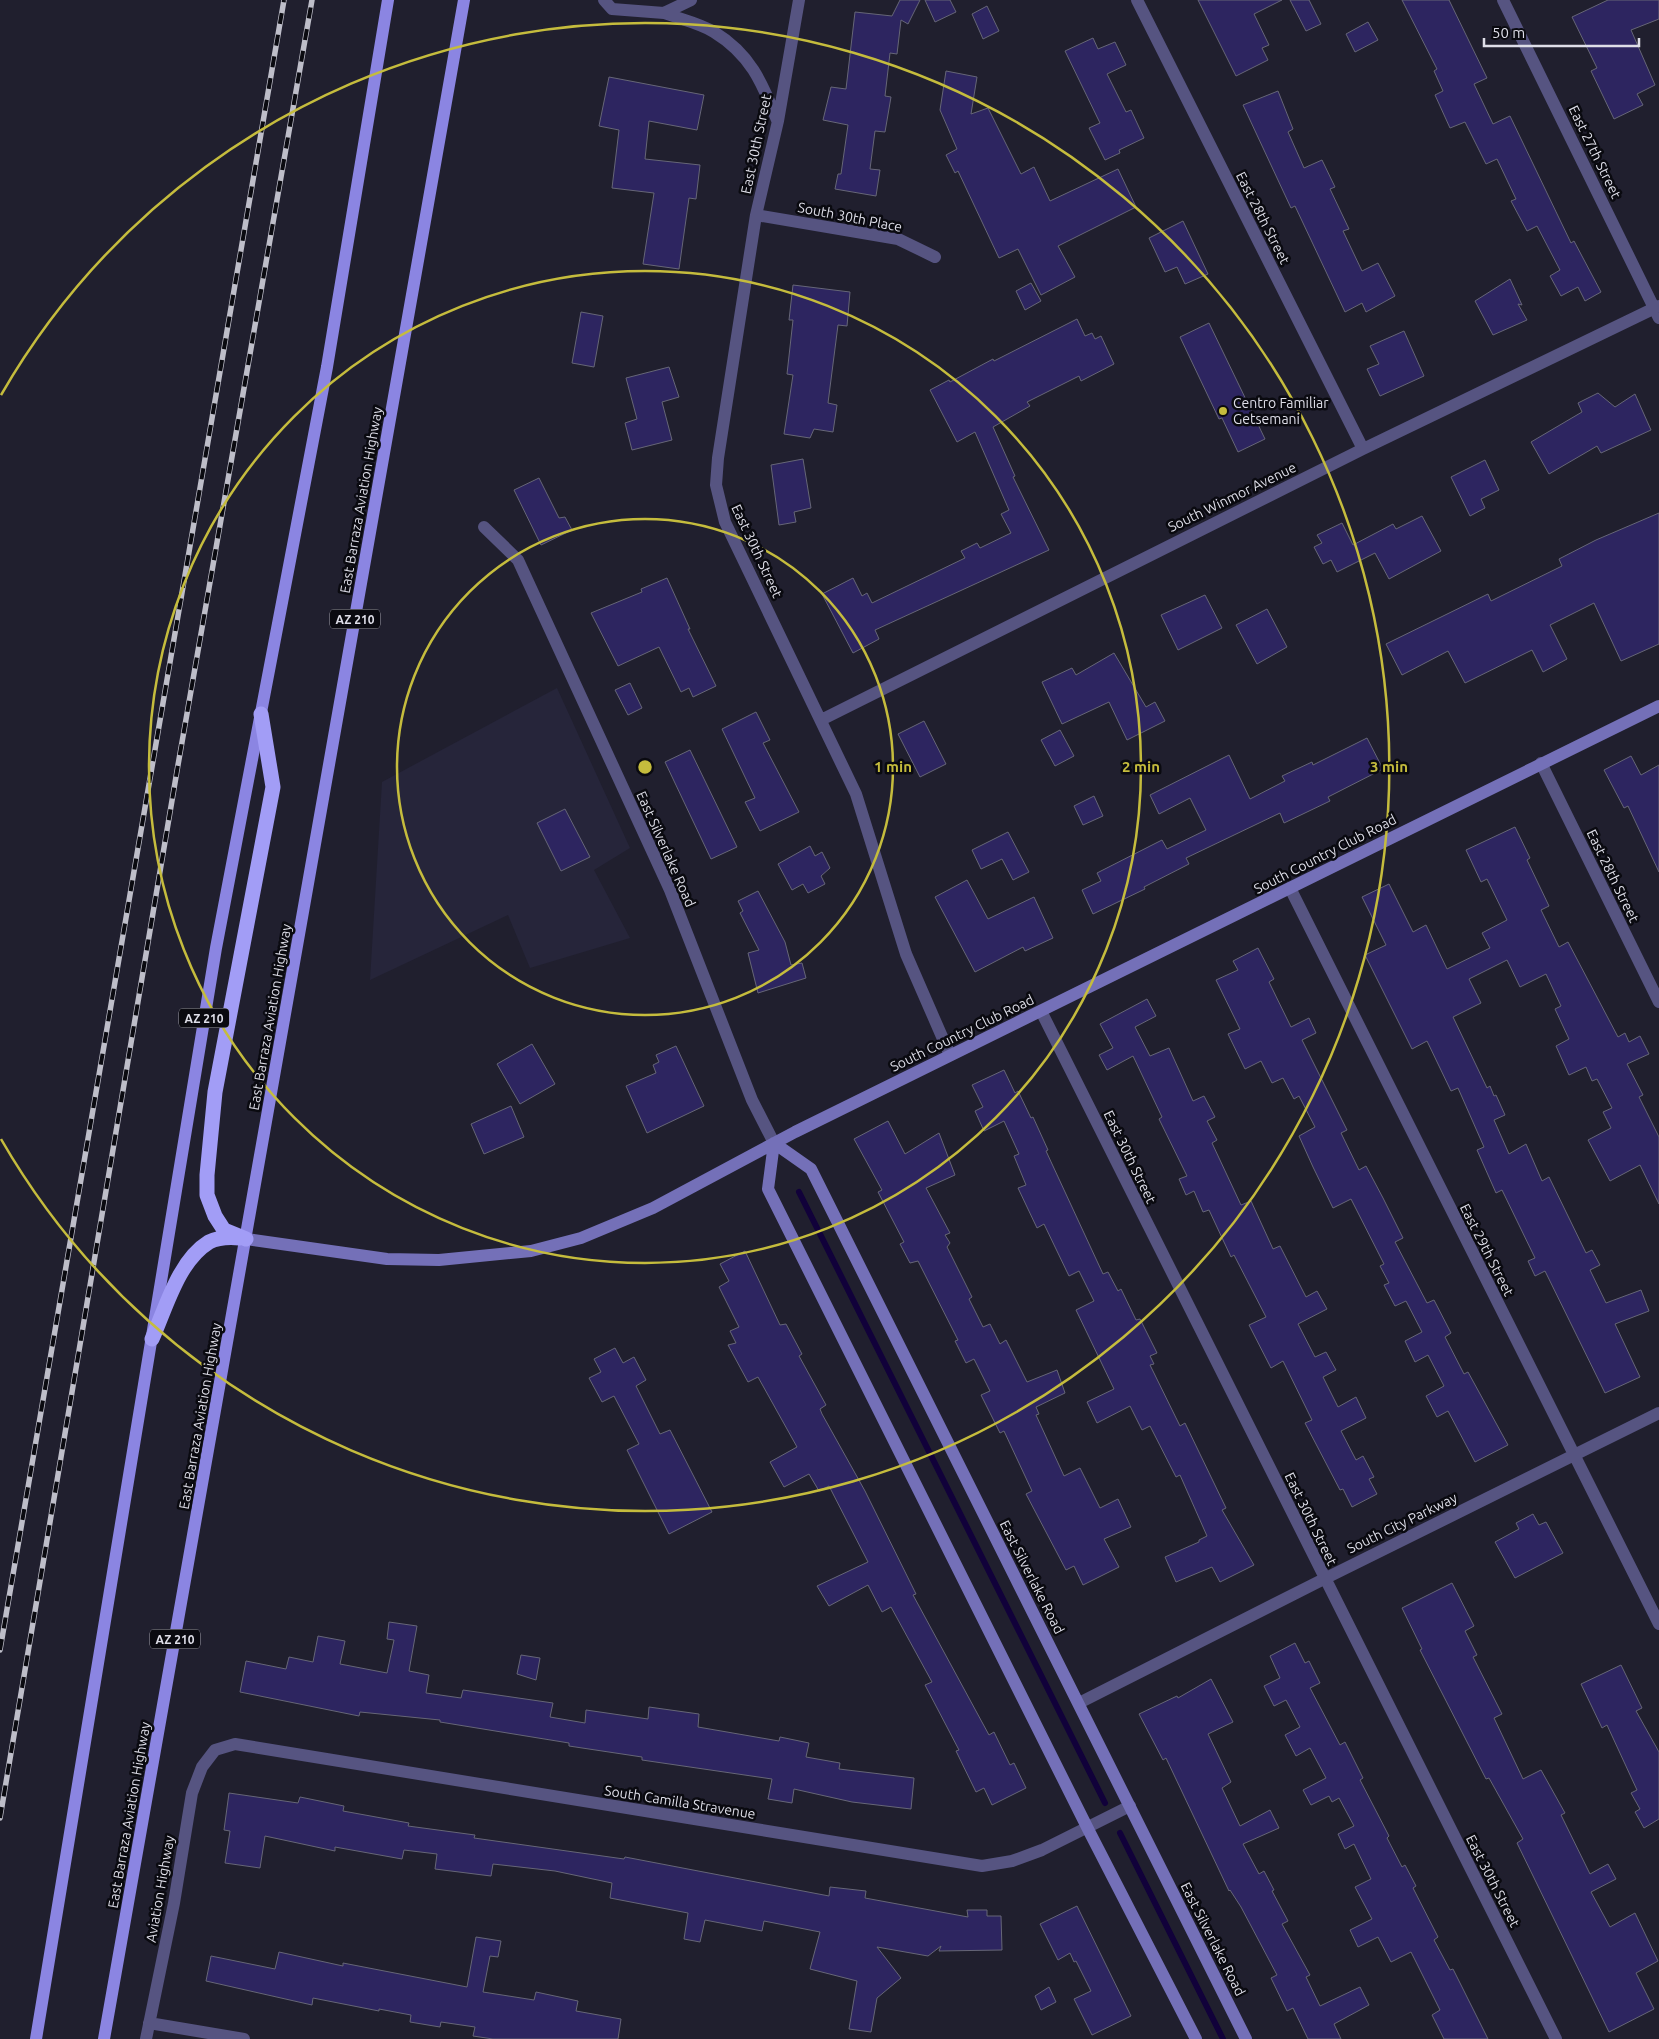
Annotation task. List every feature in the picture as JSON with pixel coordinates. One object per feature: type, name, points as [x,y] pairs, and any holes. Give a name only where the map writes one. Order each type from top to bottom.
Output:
[{"type":"highway","points":[[246,1239],[224,1230],[215,1216],[207,1195],[207,1175],[215,1092],[273,786],[261,714]]},
{"type":"highway","points":[[152,1339],[187,1264],[210,1242],[226,1237],[246,1239]]},
{"type":"main road","name":"AZ 210","points":[[36,2039],[216,948],[327,367],[388,0]]},
{"type":"main road","name":"East Barraza Aviation Highway","points":[[104,2039],[464,0]]},
{"type":"street","points":[[604,0],[612,9],[664,13],[713,31],[743,54],[762,82],[778,121]]},
{"type":"street","points":[[664,13],[691,0]]},
{"type":"street","name":"East 30th Street","points":[[799,0],[778,121],[756,215],[718,458],[716,486],[725,522],[856,794],[906,954],[950,1055]]},
{"type":"street","name":"East 28th Street","points":[[1137,0],[1363,449]]},
{"type":"street","name":"East 27th Street","points":[[1504,0],[1658,311]]},
{"type":"street","name":"South 30th Place","points":[[756,215],[898,239],[935,257]]},
{"type":"street","name":"South Winmor Avenue","points":[[821,720],[1363,449],[1658,311]]},
{"type":"street","name":"East Silverlake Road","points":[[484,527],[518,560],[670,890],[752,1100],[774,1143],[811,1169],[1246,2039]]},
{"type":"street","name":"South Country Club Road","points":[[246,1239],[396,1259],[439,1260],[531,1250],[581,1238],[648,1210],[795,1132],[1659,706]]},
{"type":"street","name":"East 28th Street","points":[[1541,763],[1659,1002]]},
{"type":"street","name":"East 29th Street","points":[[1290,888],[1659,1624]]},
{"type":"street","name":"East 30th Street","points":[[1041,1012],[1556,2039]]},
{"type":"street","points":[[774,1143],[768,1189],[1087,1827],[1196,2039]]},
{"type":"street","name":"South City Parkway","points":[[1079,1704],[1324,1579],[1659,1413]]},
{"type":"street","name":"South Camilla Stravenue","points":[[215,1750],[236,1744],[259,1747],[982,1866],[1012,1861],[1042,1850],[1130,1806]]},
{"type":"street","name":"Aviation Highway","points":[[146,2039],[174,1902],[192,1793],[202,1767],[215,1750]]},
{"type":"street","points":[[149,2023],[244,2039]]},
{"type":"shaded area","points":[[557,688],[630,848],[594,870],[630,938],[530,968],[508,915],[370,980],[382,782]]},
{"type":"building","points":[[900,0],[920,0],[908,24],[901,20],[897,54],[890,53],[885,96],[891,97],[885,132],[875,131],[870,169],[880,170],[876,196],[835,189],[838,174],[841,174],[848,125],[823,120],[831,87],[846,89],[855,12],[892,16]]},
{"type":"building","points":[[925,0],[950,0],[956,12],[935,22]]},
{"type":"building","points":[[1198,0],[1282,0],[1254,14],[1269,45],[1262,48],[1268,60],[1236,76]]},
{"type":"building","points":[[1290,0],[1309,0],[1321,24],[1306,31]]},
{"type":"building","points":[[1402,0],[1449,0],[1487,78],[1474,84],[1493,124],[1510,116],[1571,243],[1574,241],[1601,292],[1585,301],[1578,287],[1561,296],[1550,276],[1560,270],[1537,226],[1527,231],[1511,201],[1516,199],[1497,159],[1486,164],[1465,122],[1450,128],[1435,95],[1443,91],[1434,71],[1437,69]]},
{"type":"building","points":[[1608,0],[1659,0],[1659,19],[1631,30],[1655,85],[1637,94],[1643,105],[1614,119],[1591,71],[1597,68],[1572,17]]},
{"type":"building","points":[[987,6],[999,31],[983,39],[972,14]]},
{"type":"building","points":[[1368,22],[1378,40],[1355,52],[1346,34]]},
{"type":"building","points":[[1093,38],[1098,49],[1115,42],[1126,65],[1107,74],[1126,112],[1131,110],[1144,138],[1119,150],[1120,153],[1105,160],[1089,128],[1100,123],[1065,51]]},
{"type":"building","points":[[946,71],[977,77],[971,114],[988,108],[1021,174],[1034,167],[1050,201],[1118,169],[1136,207],[1058,246],[1075,277],[1041,295],[1018,249],[999,258],[958,171],[955,173],[946,155],[957,149],[940,110]]},
{"type":"building","points":[[609,77],[704,95],[697,130],[649,121],[645,159],[700,165],[696,199],[689,198],[679,269],[643,264],[654,193],[612,188],[619,130],[599,126]]},
{"type":"building","points":[[1278,91],[1293,129],[1288,132],[1304,168],[1322,160],[1335,187],[1330,189],[1349,229],[1343,231],[1362,271],[1378,263],[1395,296],[1366,312],[1362,303],[1345,312],[1295,206],[1291,208],[1243,105]]},
{"type":"building","points":[[1183,221],[1208,274],[1185,284],[1177,267],[1165,272],[1149,238]]},
{"type":"building","points":[[1510,279],[1522,305],[1518,304],[1527,320],[1493,335],[1475,301]]},
{"type":"building","points":[[1031,283],[1041,301],[1025,310],[1016,291]]},
{"type":"building","points":[[793,285],[850,292],[847,326],[838,325],[828,403],[837,405],[833,432],[814,429],[810,438],[784,434],[793,375],[787,374],[793,320],[789,320]]},
{"type":"building","points":[[581,312],[603,316],[594,367],[572,363]]},
{"type":"building","points":[[1077,319],[1085,336],[1092,333],[1095,339],[1101,336],[1114,364],[1081,381],[1079,376],[1027,402],[1030,406],[993,427],[1015,476],[1013,477],[1049,550],[875,630],[879,639],[853,653],[822,594],[853,578],[862,596],[867,593],[872,603],[965,558],[961,551],[977,543],[980,548],[1011,533],[1001,514],[1009,510],[975,432],[957,442],[930,390],[949,380],[950,382],[993,359],[994,361]]},
{"type":"building","points":[[1209,323],[1265,439],[1238,452],[1222,418],[1219,419],[1180,337]]},
{"type":"building","points":[[1404,331],[1424,376],[1380,396],[1367,369],[1379,364],[1370,346]]},
{"type":"building","points":[[669,367],[679,397],[662,402],[672,440],[632,450],[625,423],[637,419],[626,378]]},
{"type":"building","points":[[1598,393],[1615,407],[1635,394],[1651,430],[1601,453],[1597,446],[1549,474],[1531,442],[1582,412],[1578,403]]},
{"type":"building","points":[[803,459],[811,508],[794,512],[796,522],[779,525],[771,465]]},
{"type":"building","points":[[1485,460],[1499,490],[1481,499],[1485,508],[1470,516],[1451,477]]},
{"type":"building","points":[[539,478],[559,518],[565,517],[572,530],[541,545],[514,490]]},
{"type":"building","points":[[1659,513],[1659,644],[1621,661],[1594,603],[1550,625],[1567,659],[1543,672],[1532,650],[1465,683],[1448,651],[1402,675],[1386,644],[1488,594],[1491,601],[1562,566],[1559,559],[1596,540]]},
{"type":"building","points":[[1422,516],[1441,551],[1389,579],[1375,553],[1337,572],[1331,560],[1323,564],[1314,547],[1322,543],[1317,535],[1342,523],[1353,545],[1393,524],[1396,529]]},
{"type":"building","points":[[667,578],[690,629],[688,629],[716,686],[693,697],[689,688],[681,692],[659,647],[618,666],[591,613],[642,592],[641,589]]},
{"type":"building","points":[[1205,595],[1222,628],[1178,650],[1161,615]]},
{"type":"building","points":[[1267,609],[1287,647],[1257,664],[1236,625]]},
{"type":"building","points":[[1114,653],[1146,707],[1155,702],[1165,721],[1127,740],[1109,702],[1062,724],[1042,682],[1072,668],[1076,675]]},
{"type":"building","points":[[630,683],[642,708],[628,715],[615,690]]},
{"type":"building","points":[[756,712],[770,740],[763,743],[799,812],[760,831],[745,802],[755,798],[722,729]]},
{"type":"building","points":[[924,721],[946,764],[920,777],[898,734]]},
{"type":"building","points":[[1060,730],[1074,756],[1055,766],[1041,740]]},
{"type":"building","points":[[1367,738],[1383,769],[1328,797],[1330,801],[1284,823],[1280,813],[1186,858],[1189,864],[1144,887],[1145,889],[1093,914],[1082,890],[1101,881],[1097,873],[1162,840],[1167,849],[1206,830],[1190,798],[1159,814],[1150,795],[1229,755],[1250,799],[1285,781],[1282,776],[1312,762],[1313,765]]},
{"type":"building","points":[[690,750],[737,847],[711,859],[665,762]]},
{"type":"building","points":[[1631,756],[1641,775],[1659,765],[1659,872],[1628,806],[1624,808],[1604,770]]},
{"type":"building","points":[[1094,796],[1103,816],[1083,825],[1074,806]]},
{"type":"building","points":[[565,809],[590,857],[561,871],[537,823]]},
{"type":"building","points":[[1515,827],[1530,858],[1527,860],[1549,906],[1541,910],[1559,947],[1568,942],[1618,1037],[1625,1033],[1629,1042],[1640,1036],[1649,1054],[1627,1064],[1643,1095],[1639,1097],[1659,1137],[1659,1204],[1640,1165],[1610,1181],[1588,1140],[1611,1128],[1603,1112],[1612,1108],[1597,1079],[1592,1081],[1586,1067],[1569,1075],[1556,1046],[1569,1039],[1555,1009],[1561,1006],[1546,974],[1520,987],[1507,960],[1469,979],[1481,1003],[1453,1017],[1487,1088],[1490,1086],[1494,1096],[1496,1095],[1505,1115],[1494,1120],[1509,1154],[1526,1144],[1542,1181],[1549,1177],[1586,1253],[1592,1250],[1600,1265],[1590,1270],[1606,1303],[1641,1290],[1649,1311],[1615,1324],[1640,1377],[1605,1393],[1545,1271],[1535,1276],[1528,1261],[1535,1258],[1502,1190],[1496,1193],[1477,1150],[1484,1147],[1458,1088],[1451,1091],[1427,1041],[1412,1049],[1365,955],[1386,945],[1362,897],[1389,884],[1413,932],[1426,925],[1447,969],[1490,948],[1482,933],[1507,920],[1487,879],[1481,882],[1466,850]]},
{"type":"building","points":[[1008,832],[1029,872],[1013,880],[1002,859],[981,869],[972,850]]},
{"type":"building","points":[[810,846],[815,856],[822,852],[830,868],[821,876],[825,884],[808,893],[803,884],[792,890],[778,864]]},
{"type":"building","points":[[967,880],[988,919],[1034,897],[1053,938],[1025,951],[1023,947],[975,972],[935,897]]},
{"type":"building","points":[[758,891],[785,942],[791,965],[802,963],[806,978],[758,993],[748,953],[759,950],[740,913],[743,911],[738,901]]},
{"type":"building","points":[[1258,948],[1274,979],[1269,982],[1291,1027],[1309,1018],[1316,1033],[1302,1040],[1347,1130],[1341,1133],[1359,1170],[1366,1166],[1403,1238],[1395,1242],[1427,1303],[1434,1300],[1451,1333],[1445,1337],[1464,1374],[1468,1372],[1508,1445],[1475,1462],[1448,1411],[1437,1417],[1426,1396],[1444,1386],[1428,1355],[1415,1362],[1405,1341],[1422,1332],[1406,1301],[1395,1306],[1384,1285],[1389,1283],[1380,1266],[1384,1264],[1351,1199],[1333,1208],[1313,1167],[1299,1136],[1315,1127],[1299,1096],[1294,1099],[1283,1078],[1272,1083],[1261,1061],[1245,1069],[1228,1034],[1240,1029],[1216,980],[1238,970],[1233,961]]},
{"type":"building","points":[[1147,999],[1156,1016],[1135,1027],[1150,1056],[1169,1048],[1193,1101],[1204,1096],[1215,1117],[1207,1121],[1217,1140],[1212,1143],[1241,1205],[1251,1201],[1273,1249],[1280,1246],[1306,1297],[1317,1291],[1327,1309],[1298,1324],[1315,1357],[1326,1352],[1336,1370],[1323,1377],[1338,1407],[1356,1397],[1366,1418],[1341,1431],[1356,1460],[1363,1456],[1374,1477],[1369,1479],[1377,1494],[1352,1507],[1343,1489],[1340,1490],[1305,1423],[1312,1420],[1283,1361],[1271,1368],[1249,1325],[1266,1317],[1234,1255],[1231,1257],[1209,1210],[1203,1212],[1194,1191],[1186,1195],[1179,1179],[1187,1176],[1159,1119],[1162,1117],[1133,1056],[1107,1070],[1099,1055],[1113,1048],[1100,1024]]},
{"type":"building","points":[[532,1044],[555,1084],[520,1104],[497,1064]]},
{"type":"building","points":[[676,1046],[704,1106],[647,1133],[626,1086],[656,1073],[653,1065],[659,1062],[656,1055]]},
{"type":"building","points":[[1004,1070],[1015,1093],[1018,1091],[1031,1118],[1033,1117],[1048,1150],[1046,1151],[1103,1274],[1108,1272],[1118,1291],[1121,1289],[1136,1320],[1140,1319],[1157,1353],[1150,1356],[1154,1364],[1150,1365],[1180,1426],[1185,1423],[1226,1508],[1222,1510],[1254,1565],[1220,1582],[1212,1567],[1176,1582],[1165,1557],[1199,1542],[1199,1540],[1207,1536],[1180,1475],[1176,1477],[1150,1426],[1142,1430],[1130,1406],[1097,1423],[1087,1402],[1114,1389],[1076,1310],[1094,1301],[1079,1271],[1069,1276],[1044,1224],[1037,1228],[1018,1188],[1026,1185],[1014,1156],[1019,1154],[1004,1121],[984,1131],[975,1111],[983,1107],[972,1085]]},
{"type":"building","points":[[511,1106],[524,1137],[484,1154],[471,1124]]},
{"type":"building","points":[[888,1121],[905,1154],[939,1133],[955,1175],[926,1188],[950,1233],[945,1235],[950,1243],[947,1247],[972,1297],[969,1299],[983,1327],[990,1324],[1000,1344],[1006,1340],[1027,1382],[1057,1370],[1065,1393],[1036,1407],[1039,1414],[1036,1415],[1064,1476],[1080,1468],[1100,1508],[1118,1499],[1131,1527],[1104,1539],[1119,1567],[1083,1585],[1074,1566],[1066,1570],[1026,1494],[1032,1491],[1004,1431],[1000,1433],[981,1395],[990,1391],[974,1359],[966,1363],[955,1341],[958,1340],[918,1261],[910,1263],[900,1244],[904,1242],[878,1192],[882,1190],[854,1139]]},
{"type":"building","points":[[745,1251],[780,1325],[786,1324],[802,1354],[799,1356],[826,1405],[820,1409],[822,1414],[865,1491],[916,1594],[913,1595],[989,1735],[994,1732],[1010,1765],[1014,1763],[1026,1788],[992,1805],[984,1788],[976,1792],[956,1751],[959,1750],[925,1685],[932,1682],[891,1607],[882,1612],[868,1585],[829,1606],[817,1586],[868,1562],[829,1486],[819,1491],[809,1474],[784,1487],[770,1462],[797,1447],[758,1377],[748,1382],[728,1345],[736,1343],[730,1331],[739,1327],[719,1287],[729,1281],[720,1264]]},
{"type":"building","points":[[615,1348],[623,1363],[634,1357],[646,1380],[636,1386],[660,1434],[670,1430],[712,1512],[669,1534],[627,1450],[639,1444],[614,1396],[602,1402],[589,1378],[601,1372],[594,1359]]},
{"type":"building","points":[[1533,1514],[1539,1525],[1546,1522],[1563,1553],[1515,1578],[1495,1542],[1519,1529],[1516,1523]]},
{"type":"building","points":[[1452,1583],[1474,1626],[1465,1631],[1477,1655],[1473,1657],[1502,1714],[1494,1718],[1523,1779],[1541,1770],[1565,1813],[1561,1815],[1590,1874],[1608,1864],[1616,1879],[1591,1892],[1610,1927],[1635,1913],[1658,1961],[1636,1973],[1654,2009],[1609,2032],[1517,1843],[1523,1839],[1489,1778],[1486,1779],[1420,1650],[1422,1649],[1402,1608]]},
{"type":"building","points":[[389,1622],[417,1626],[409,1671],[429,1675],[426,1693],[461,1698],[463,1690],[553,1703],[550,1717],[585,1723],[586,1710],[648,1719],[649,1707],[699,1714],[698,1727],[779,1741],[780,1737],[809,1743],[806,1757],[840,1763],[839,1769],[914,1778],[911,1809],[852,1802],[794,1789],[792,1803],[768,1799],[772,1779],[642,1760],[642,1757],[569,1746],[569,1743],[440,1722],[440,1720],[360,1712],[359,1716],[240,1692],[246,1661],[286,1669],[289,1657],[313,1662],[318,1636],[345,1641],[340,1664],[387,1673],[394,1640],[387,1639]]},
{"type":"building","points":[[1295,1643],[1305,1663],[1309,1661],[1320,1683],[1310,1688],[1340,1745],[1345,1742],[1363,1778],[1360,1780],[1389,1836],[1387,1838],[1402,1867],[1405,1865],[1416,1886],[1413,1888],[1438,1937],[1434,1940],[1450,1970],[1453,1969],[1488,2039],[1444,2039],[1432,2015],[1440,2010],[1411,1952],[1391,1962],[1378,1937],[1358,1947],[1350,1930],[1372,1919],[1355,1887],[1371,1879],[1354,1844],[1345,1849],[1338,1834],[1354,1826],[1339,1798],[1332,1802],[1329,1796],[1311,1805],[1303,1790],[1326,1778],[1310,1748],[1296,1756],[1285,1735],[1300,1727],[1286,1700],[1274,1706],[1264,1686],[1280,1678],[1270,1656]]},
{"type":"building","points":[[521,1655],[540,1658],[536,1680],[517,1674]]},
{"type":"building","points":[[1621,1665],[1642,1708],[1636,1711],[1659,1752],[1659,1819],[1644,1828],[1635,1812],[1640,1809],[1631,1793],[1637,1790],[1607,1725],[1602,1728],[1581,1684]]},
{"type":"building","points":[[1211,1679],[1233,1722],[1208,1734],[1231,1782],[1222,1788],[1240,1826],[1270,1810],[1279,1828],[1243,1844],[1259,1874],[1264,1871],[1274,1890],[1272,1891],[1288,1921],[1282,1924],[1310,1975],[1306,1977],[1320,2006],[1360,1987],[1369,2005],[1334,2024],[1341,2039],[1308,2039],[1293,2008],[1287,2011],[1271,1978],[1277,1975],[1241,1907],[1229,1891],[1166,1758],[1163,1760],[1139,1714],[1177,1696],[1178,1698]]},
{"type":"building","points":[[229,1793],[298,1803],[300,1797],[344,1806],[343,1811],[409,1823],[408,1826],[475,1835],[474,1838],[624,1859],[625,1857],[829,1896],[830,1887],[866,1891],[865,1898],[968,1917],[967,1910],[987,1910],[987,1916],[1001,1916],[1002,1950],[939,1951],[941,1946],[928,1956],[877,1947],[901,1978],[877,1998],[871,2032],[849,2029],[857,1981],[810,1969],[820,1932],[764,1921],[762,1931],[705,1920],[700,1942],[684,1939],[688,1913],[610,1898],[612,1883],[555,1871],[493,1864],[491,1876],[435,1869],[437,1854],[404,1850],[402,1859],[335,1847],[335,1851],[265,1836],[260,1868],[225,1863],[230,1831],[224,1830]]},
{"type":"building","points":[[1077,1906],[1131,2016],[1092,2035],[1074,1999],[1091,1991],[1070,1953],[1058,1960],[1040,1924]]},
{"type":"building","points":[[476,1937],[501,1941],[498,1957],[490,1956],[483,1992],[534,2000],[536,1992],[578,2001],[576,2011],[621,2019],[618,2039],[493,2039],[473,2036],[475,2027],[441,2022],[440,2027],[410,2022],[411,2015],[379,2009],[379,2011],[313,1998],[312,2005],[206,1981],[211,1956],[275,1969],[279,1952],[343,1966],[343,1963],[467,1987]]},
{"type":"building","points":[[1049,1987],[1056,2002],[1041,2010],[1035,1996]]},
{"type":"waterway","points":[[799,1192],[1105,1803]]},
{"type":"waterway","points":[[1120,1833],[1223,2039]]},
{"type":"railway","points":[[0,1650],[284,0]]},
{"type":"railway","points":[[0,1818],[178,765],[312,0]]},
{"type":"place","name":"Centro Familiar Getsemani","points":[[1223,411]]}]
